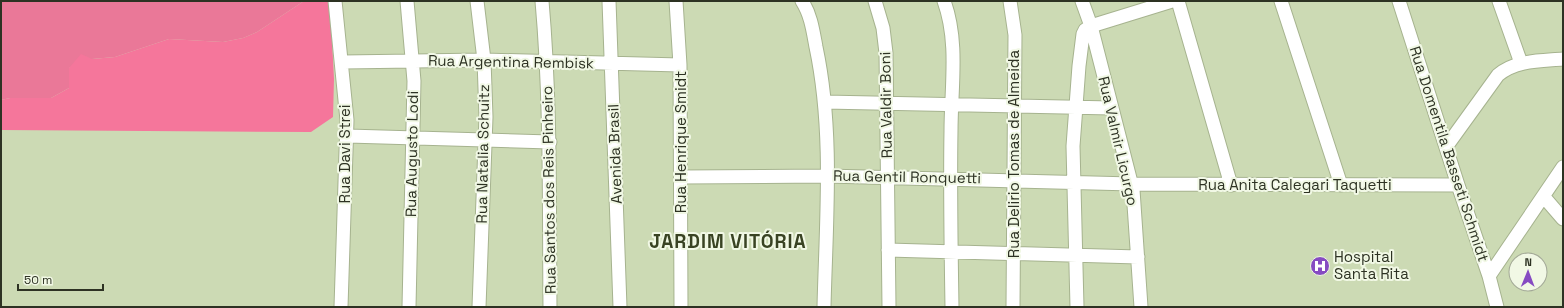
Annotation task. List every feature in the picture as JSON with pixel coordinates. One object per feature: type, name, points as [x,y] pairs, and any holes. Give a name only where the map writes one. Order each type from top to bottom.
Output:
[{"type":"street","name":"Rua Davi Strei","points":[[335,1],[343,62],[348,136],[341,307]]},
{"type":"street","name":"Rua Augusto Lodi","points":[[407,1],[413,60],[413,137],[409,307]]},
{"type":"street","name":"Rua Natalia Schuitz","points":[[477,1],[484,60],[486,140],[479,307]]},
{"type":"street","name":"Rua Santos dos Reis Pinheiro","points":[[542,1],[547,61],[550,142],[550,307]]},
{"type":"street","name":"Avenida Brasil","points":[[609,1],[620,307]]},
{"type":"street","name":"Rua Henrique Smidt","points":[[676,1],[680,65],[682,177],[681,307]]},
{"type":"street","points":[[802,1],[812,25],[821,69],[825,102],[827,176],[824,307]]},
{"type":"street","name":"Rua Valdir Boni","points":[[875,1],[885,38],[888,178],[888,307]]},
{"type":"street","points":[[944,1],[952,33],[950,179],[952,307]]},
{"type":"street","name":"Rua Delirio Tomas de Almeida","points":[[1010,1],[1015,34],[1013,307]]},
{"type":"street","name":"Rua Valmir Licurgo","points":[[1082,1],[1091,26],[1132,184],[1141,307]]},
{"type":"street","points":[[1077,307],[1073,182],[1075,108],[1082,38],[1085,30],[1091,26],[1172,1]]},
{"type":"street","points":[[1178,1],[1231,185]]},
{"type":"street","points":[[1281,1],[1341,185]]},
{"type":"street","name":"Rua Domentila Basseti Schmidt","points":[[1399,1],[1489,276],[1497,307]]},
{"type":"street","points":[[1504,2],[1521,64]]},
{"type":"street","points":[[1446,147],[1498,75],[1505,69],[1521,64],[1563,59]]},
{"type":"street","name":"Rua Argentina Rembisk","points":[[343,62],[484,60],[680,65]]},
{"type":"street","points":[[825,102],[1112,108]]},
{"type":"street","points":[[348,136],[550,142]]},
{"type":"street","points":[[1489,276],[1563,167]]},
{"type":"street","name":"Rua Gentil Ronquetti","points":[[682,177],[827,176],[1132,184]]},
{"type":"street","name":"Rua Anita Calegari Taquetti","points":[[1132,184],[1458,185]]},
{"type":"street","points":[[1544,197],[1563,219]]},
{"type":"street","points":[[888,250],[1138,257]]},
{"type":"shaded area","points":[[1,1],[304,1],[257,32],[243,38],[223,42],[169,39],[115,57],[92,59],[69,68],[69,88],[51,98],[10,98],[1,100]]},
{"type":"shaded area","points":[[304,1],[330,1],[334,79],[333,117],[311,132],[1,130],[1,100],[10,98],[51,98],[69,88],[69,68],[81,54],[92,59],[115,57],[169,39],[223,42],[243,38],[257,32]]},
{"type":"place","name":"Hospital Santa Rita","points":[[1320,266]]},
{"type":"district","name":"JARDIM VITÓRIA","points":[[728,241]]}]
